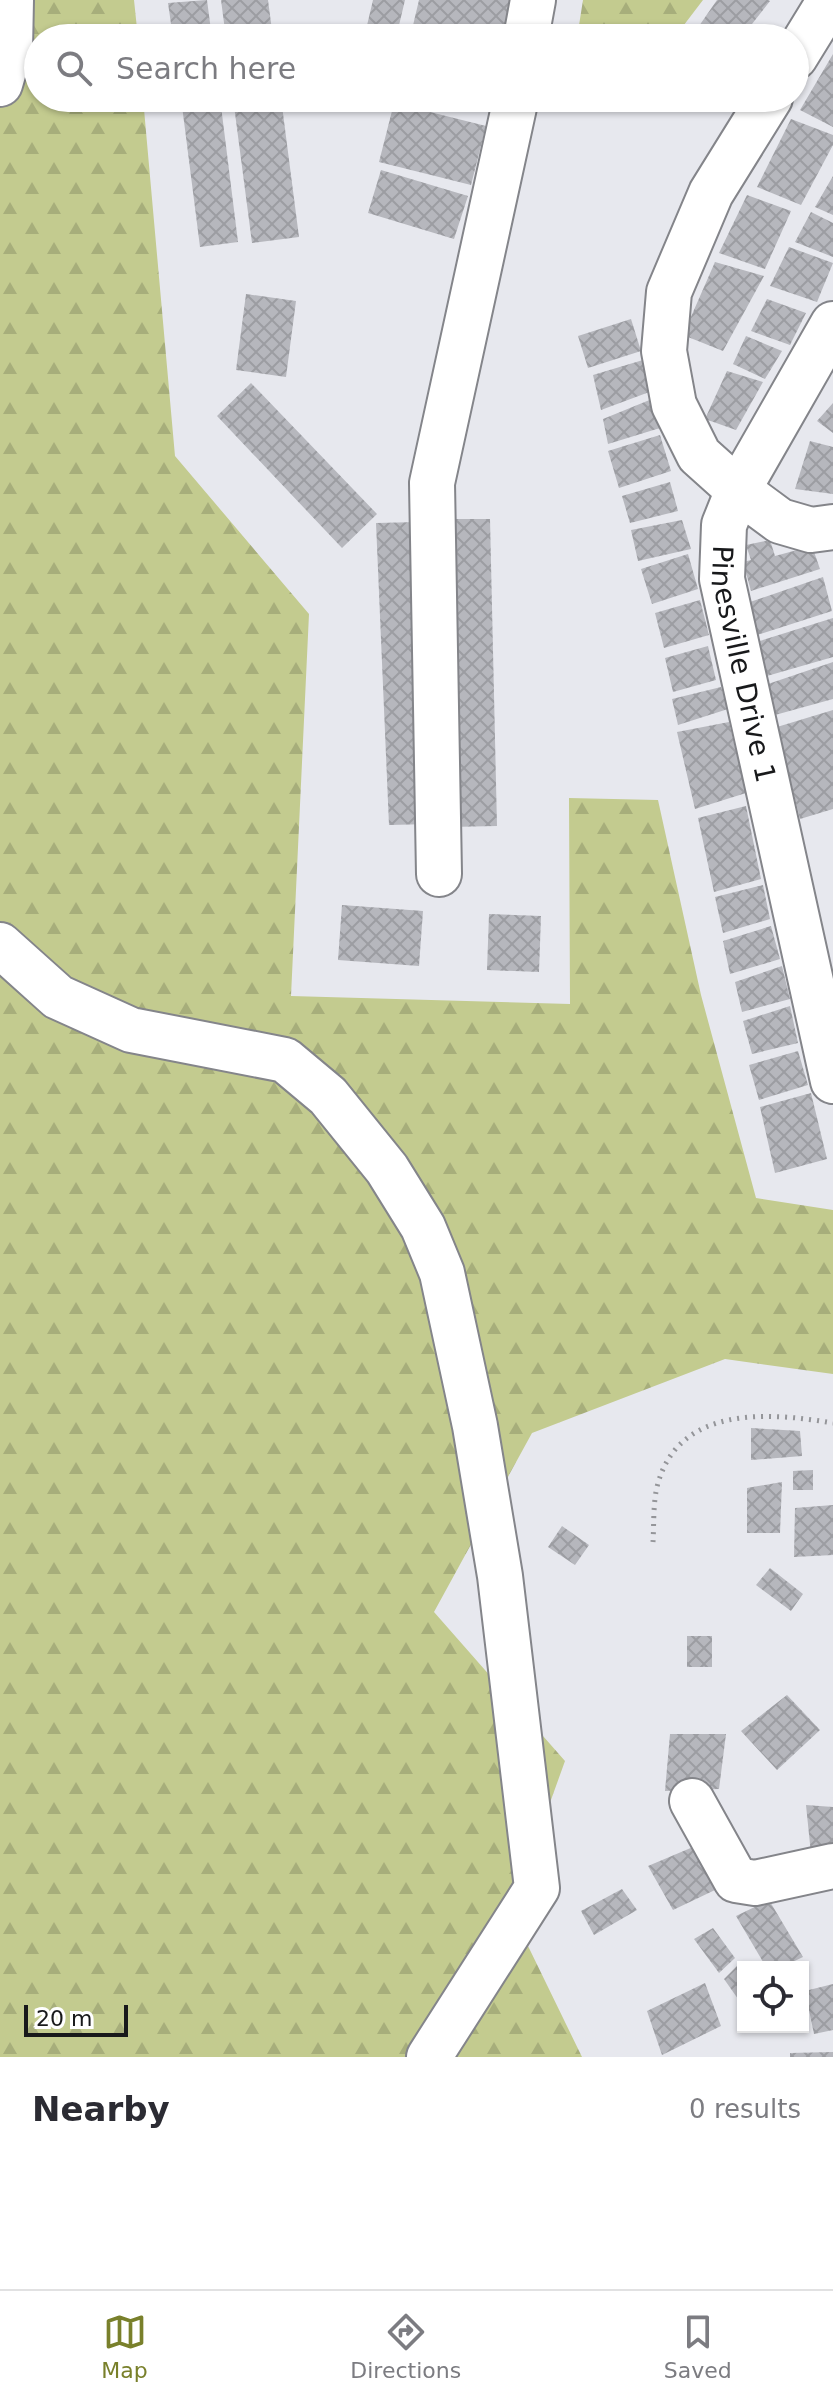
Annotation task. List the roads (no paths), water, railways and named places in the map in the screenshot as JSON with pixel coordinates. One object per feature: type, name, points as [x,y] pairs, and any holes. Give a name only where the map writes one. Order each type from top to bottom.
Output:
[{"type":"street","points":[[0,84],[10,50],[11,0]]},
{"type":"street","points":[[529,24],[533,0]]},
{"type":"street","points":[[809,34],[830,0]]},
{"type":"street","points":[[439,874],[432,483],[513,112]]},
{"type":"street","points":[[761,112],[711,193],[669,292],[664,351],[674,405],[699,455],[738,490],[780,521],[811,530],[833,527]]},
{"type":"street","name":"Pinesville Drive 1","points":[[833,324],[738,490],[724,525],[722,579],[833,1081]]},
{"type":"street","points":[[0,945],[58,997],[131,1030],[285,1060],[328,1096],[387,1169],[423,1227],[442,1273],[475,1426],[500,1576],[537,1888],[429,2057]]},
{"type":"street","points":[[692,1801],[736,1880],[755,1883],[833,1866]]}]
